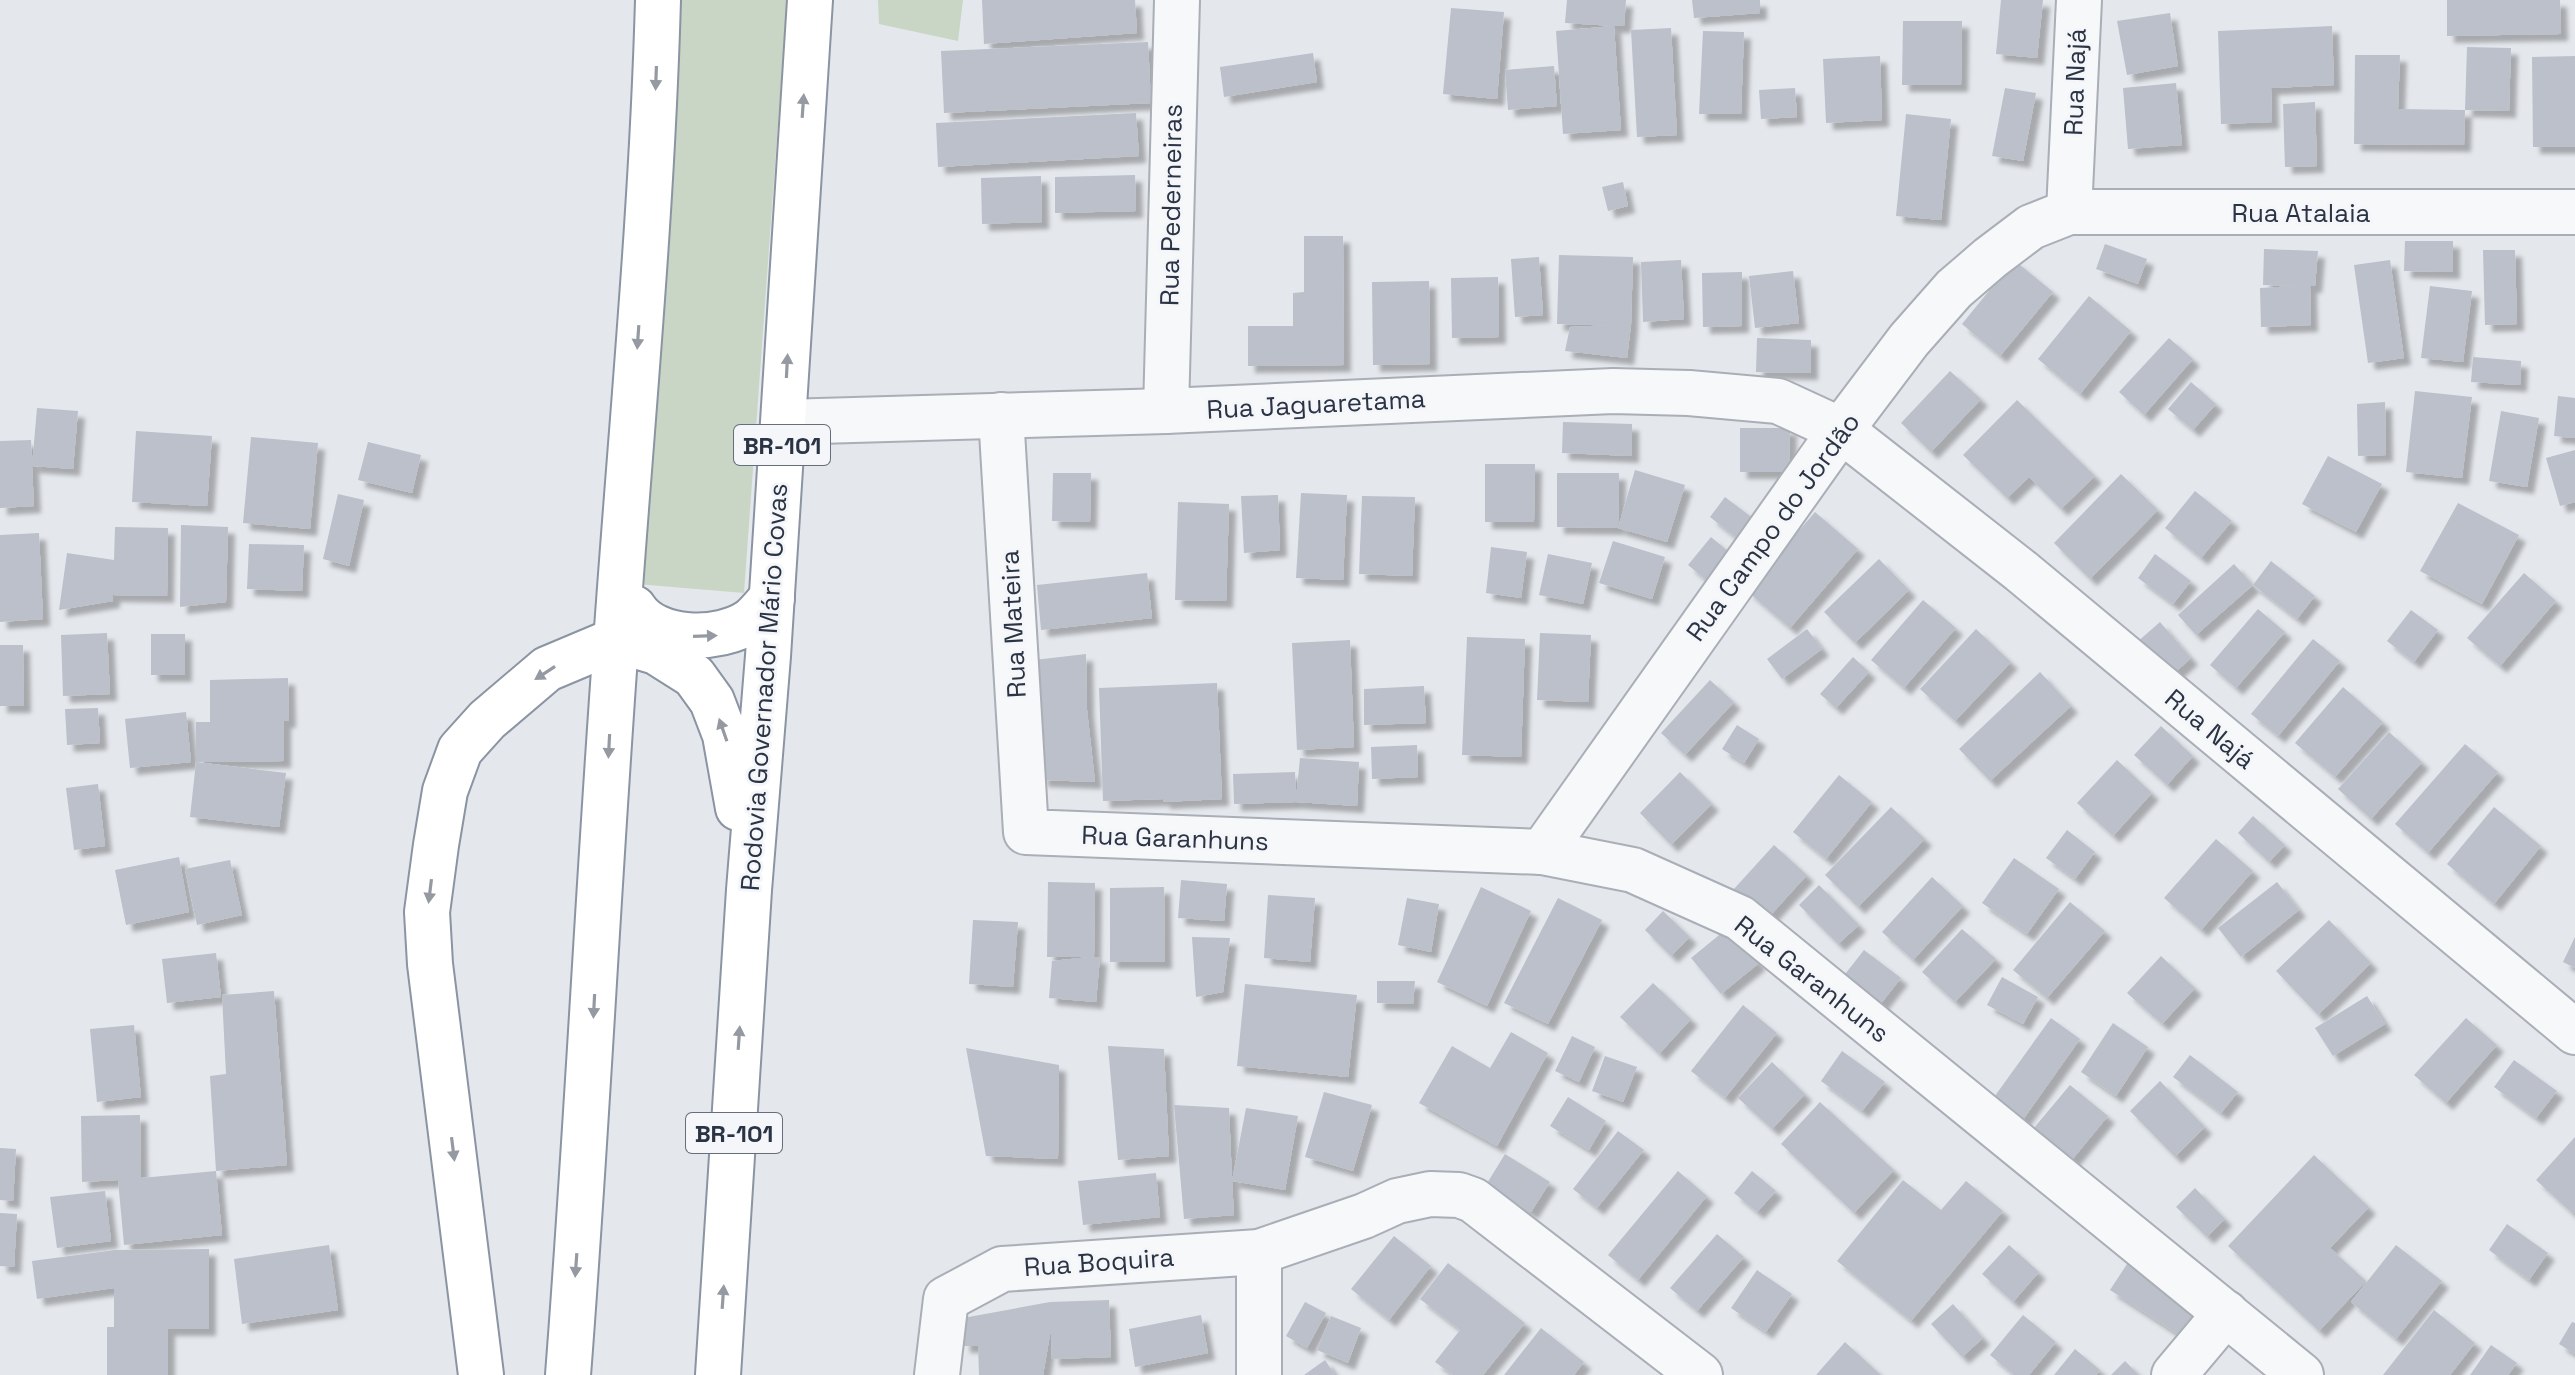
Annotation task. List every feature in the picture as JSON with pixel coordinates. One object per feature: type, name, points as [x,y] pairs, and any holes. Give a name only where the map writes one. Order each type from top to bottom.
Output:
[{"type":"highway","points":[[568,1375],[655,106],[658,0]]},
{"type":"highway","name":"Rodovia Governador Mário Covas","points":[[718,1375],[810,0]]},
{"type":"highway","points":[[621,585],[638,613],[660,628],[691,636],[718,636],[750,621],[772,598]]},
{"type":"highway","points":[[481,1375],[430,964],[427,912],[445,791],[460,750],[487,720],[547,669],[616,640],[656,652],[694,676],[712,701],[731,759],[749,890]]},
{"type":"street","name":"Rua Pederneiras","points":[[1166,411],[1177,0]]},
{"type":"street","name":"Rua Najá","points":[[2050,219],[2079,0]]},
{"type":"street","name":"Rua Atalaia","points":[[2050,219],[2575,212]]},
{"type":"street","name":"Rua Campo do Jordão","points":[[1542,852],[1841,430],[1909,340],[1954,289],[2050,219]]},
{"type":"street","name":"Rua Jaguaretama","points":[[784,422],[1166,411],[1628,391],[1778,401],[1841,430]]},
{"type":"street","name":"Rua Mateira","points":[[1001,415],[1026,832]]},
{"type":"street","name":"Rua Najá","points":[[1841,430],[2033,581],[2575,1032]]},
{"type":"street","name":"Rua Garanhuns","points":[[1026,832],[1542,852],[1633,870],[1740,918],[2301,1375]]},
{"type":"street","name":"Rua Boquira","points":[[937,1375],[946,1299],[1002,1269],[1259,1252],[1364,1216],[1397,1201],[1430,1194],[1459,1195],[1473,1200],[1700,1375]]},
{"type":"street","points":[[1259,1252],[1259,1375]]},
{"type":"street","points":[[2174,1375],[2226,1313]]},
{"type":"green space","points":[[680,0],[787,0],[744,593],[637,584]]},
{"type":"green space","points":[[878,0],[963,0],[958,41],[879,24]]},
{"type":"building","points":[[982,0],[1135,0],[1137,33],[984,44]]},
{"type":"building","points":[[1567,0],[1626,0],[1624,26],[1565,23]]},
{"type":"building","points":[[1692,0],[1760,0],[1760,13],[1694,18]]},
{"type":"building","points":[[2001,0],[2043,0],[2037,58],[1996,54]]},
{"type":"building","points":[[2447,0],[2560,0],[2561,34],[2447,36]]},
{"type":"building","points":[[1451,8],[1504,12],[1497,99],[1443,94]]},
{"type":"building","points":[[2170,13],[2178,66],[2127,75],[2117,21]]},
{"type":"building","points":[[1903,21],[1962,21],[1961,85],[1902,85]]},
{"type":"building","points":[[1614,26],[1621,130],[1563,134],[1556,31]]},
{"type":"building","points":[[2332,26],[2334,85],[2271,88],[2272,122],[2221,124],[2218,31]]},
{"type":"building","points":[[1671,28],[1677,135],[1637,137],[1631,30]]},
{"type":"building","points":[[1703,31],[1744,32],[1741,114],[1699,114]]},
{"type":"building","points":[[1148,42],[1151,103],[944,113],[941,51]]},
{"type":"building","points":[[2467,47],[2511,48],[2509,111],[2465,110]]},
{"type":"building","points":[[1313,53],[1317,82],[1224,97],[1220,67]]},
{"type":"building","points":[[2355,55],[2400,55],[2398,109],[2465,110],[2464,145],[2354,144]]},
{"type":"building","points":[[1880,56],[1882,120],[1826,123],[1823,59]]},
{"type":"building","points":[[2575,56],[2575,147],[2533,147],[2532,57]]},
{"type":"building","points":[[1554,66],[1557,106],[1508,110],[1505,70]]},
{"type":"building","points":[[2176,83],[2182,145],[2128,149],[2123,88]]},
{"type":"building","points":[[1795,88],[1797,117],[1761,119],[1759,90]]},
{"type":"building","points":[[2005,88],[2036,93],[2023,161],[1992,156]]},
{"type":"building","points":[[2315,102],[2317,166],[2285,167],[2283,104]]},
{"type":"building","points":[[1136,113],[1139,156],[938,167],[936,123]]},
{"type":"building","points":[[1906,114],[1951,119],[1941,220],[1896,216]]},
{"type":"building","points":[[1135,175],[1136,211],[1055,213],[1055,177]]},
{"type":"building","points":[[1041,176],[1042,222],[982,224],[981,178]]},
{"type":"building","points":[[1623,182],[1628,206],[1608,211],[1602,187]]},
{"type":"building","points":[[1304,236],[1343,236],[1344,365],[1248,366],[1248,326],[1293,326],[1293,293],[1304,292]]},
{"type":"building","points":[[2405,241],[2453,241],[2453,272],[2404,271]]},
{"type":"building","points":[[2105,244],[2147,259],[2138,284],[2096,269]]},
{"type":"building","points":[[2264,249],[2318,251],[2315,286],[2310,286],[2311,325],[2261,327],[2260,288],[2300,286],[2263,285]]},
{"type":"building","points":[[2483,250],[2515,250],[2517,324],[2485,325]]},
{"type":"building","points":[[1559,255],[1633,257],[1627,358],[1565,351],[1570,327],[1612,325],[1557,324]]},
{"type":"building","points":[[1539,257],[1543,315],[1515,317],[1511,259]]},
{"type":"building","points":[[1681,260],[1684,319],[1643,322],[1641,262]]},
{"type":"building","points":[[2014,260],[2053,292],[2000,356],[1962,324]]},
{"type":"building","points":[[2390,260],[2404,358],[2368,363],[2354,265]]},
{"type":"building","points":[[1793,271],[1799,323],[1755,328],[1749,276]]},
{"type":"building","points":[[1742,272],[1742,326],[1703,327],[1702,273]]},
{"type":"building","points":[[1498,277],[1499,337],[1452,338],[1451,278]]},
{"type":"building","points":[[1429,281],[1430,364],[1373,365],[1372,282]]},
{"type":"building","points":[[2430,286],[2472,291],[2463,362],[2421,358]]},
{"type":"building","points":[[2089,296],[2131,331],[2080,394],[2038,359]]},
{"type":"building","points":[[1757,338],[1811,340],[1811,373],[1756,372]]},
{"type":"building","points":[[2169,338],[2193,359],[2144,415],[2119,392]]},
{"type":"building","points":[[2473,357],[2521,361],[2520,385],[2471,382]]},
{"type":"building","points":[[1950,371],[1981,399],[1931,452],[1901,423]]},
{"type":"building","points":[[2191,382],[2216,404],[2193,430],[2168,409]]},
{"type":"building","points":[[2415,391],[2472,397],[2462,478],[2406,472]]},
{"type":"building","points":[[2558,396],[2575,398],[2575,438],[2554,436]]},
{"type":"building","points":[[2017,400],[2095,476],[2061,509],[2029,477],[2007,498],[1963,455]]},
{"type":"building","points":[[2385,402],[2386,455],[2358,456],[2357,404]]},
{"type":"building","points":[[37,408],[78,411],[73,469],[32,466]]},
{"type":"building","points":[[2501,411],[2539,418],[2527,487],[2489,481]]},
{"type":"building","points":[[1563,422],[1632,424],[1632,456],[1562,453]]},
{"type":"building","points":[[1740,428],[1790,428],[1789,472],[1740,472]]},
{"type":"building","points":[[136,431],[212,436],[207,506],[132,502]]},
{"type":"building","points":[[251,437],[318,443],[310,529],[243,523]]},
{"type":"building","points":[[31,440],[34,506],[0,508],[0,441]]},
{"type":"building","points":[[368,442],[421,455],[412,493],[358,480]]},
{"type":"building","points":[[2575,450],[2575,502],[2560,506],[2546,458]]},
{"type":"building","points":[[2328,456],[2382,484],[2356,532],[2302,504]]},
{"type":"building","points":[[1485,464],[1535,464],[1534,522],[1485,522]]},
{"type":"building","points":[[1635,470],[1685,485],[1667,542],[1618,528]]},
{"type":"building","points":[[1053,473],[1091,473],[1090,522],[1052,521]]},
{"type":"building","points":[[1557,473],[1619,473],[1618,528],[1557,527]]},
{"type":"building","points":[[2121,474],[2158,510],[2090,579],[2054,543]]},
{"type":"building","points":[[2195,491],[2232,521],[2201,558],[2165,528]]},
{"type":"building","points":[[1301,493],[1347,495],[1343,580],[1296,578]]},
{"type":"building","points":[[338,494],[364,500],[349,566],[323,559]]},
{"type":"building","points":[[1278,495],[1280,550],[1244,553],[1241,496]]},
{"type":"building","points":[[1362,496],[1415,497],[1412,576],[1359,574]]},
{"type":"building","points":[[1725,497],[1758,522],[1742,542],[1710,517]]},
{"type":"building","points":[[1178,502],[1229,504],[1226,601],[1175,600]]},
{"type":"building","points":[[2458,503],[2519,535],[2482,604],[2420,571]]},
{"type":"building","points":[[1815,512],[1858,549],[1790,628],[1747,591]]},
{"type":"building","points":[[181,525],[228,527],[226,602],[180,607]]},
{"type":"building","points":[[115,527],[168,528],[167,596],[113,595],[113,601],[59,610],[67,553],[114,560]]},
{"type":"building","points":[[39,533],[43,619],[0,622],[0,535]]},
{"type":"building","points":[[1711,537],[1734,556],[1711,584],[1688,565]]},
{"type":"building","points":[[1613,541],[1665,557],[1652,599],[1599,583]]},
{"type":"building","points":[[249,544],[304,545],[302,591],[247,589]]},
{"type":"building","points":[[1491,547],[1527,552],[1521,598],[1486,593]]},
{"type":"building","points":[[1548,554],[1592,563],[1583,604],[1539,595]]},
{"type":"building","points":[[2155,554],[2191,581],[2173,604],[2138,578]]},
{"type":"building","points":[[1879,559],[1909,590],[1855,643],[1824,612]]},
{"type":"building","points":[[2271,561],[2315,596],[2297,619],[2253,585]]},
{"type":"building","points":[[2234,564],[2253,585],[2196,635],[2178,615]]},
{"type":"building","points":[[1147,573],[1152,618],[1041,630],[1037,585]]},
{"type":"building","points":[[2524,573],[2556,601],[2500,666],[2467,638]]},
{"type":"building","points":[[1923,600],[1956,628],[1904,688],[1871,660]]},
{"type":"building","points":[[2258,609],[2285,632],[2236,688],[2210,665]]},
{"type":"building","points":[[2411,610],[2438,630],[2414,662],[2387,641]]},
{"type":"building","points":[[2160,622],[2191,658],[2168,679],[2136,643]]},
{"type":"building","points":[[1807,629],[1822,649],[1782,679],[1767,659]]},
{"type":"building","points":[[1976,629],[2011,662],[1955,721],[1920,689]]},
{"type":"building","points":[[107,633],[110,694],[63,696],[61,635]]},
{"type":"building","points":[[1540,633],[1591,635],[1588,702],[1537,700]]},
{"type":"building","points":[[151,634],[185,634],[185,675],[151,675]]},
{"type":"building","points":[[1467,637],[1525,639],[1521,757],[1462,755]]},
{"type":"building","points":[[2313,639],[2340,661],[2278,736],[2251,714]]},
{"type":"building","points":[[1350,640],[1354,747],[1297,750],[1292,643]]},
{"type":"building","points":[[0,645],[23,645],[24,706],[0,706]]},
{"type":"building","points":[[1086,654],[1087,710],[1095,782],[1041,780],[1034,660]]},
{"type":"building","points":[[1853,657],[1869,672],[1836,708],[1820,694]]},
{"type":"building","points":[[2040,672],[2071,706],[1990,781],[1959,749]]},
{"type":"building","points":[[288,678],[289,721],[284,721],[284,761],[196,762],[196,722],[210,722],[210,680]]},
{"type":"building","points":[[1710,680],[1734,702],[1685,755],[1661,733]]},
{"type":"building","points":[[1217,683],[1222,799],[1103,801],[1099,688]]},
{"type":"building","points":[[1424,686],[1426,723],[1364,725],[1364,689]]},
{"type":"building","points":[[2343,687],[2383,722],[2335,777],[2295,743]]},
{"type":"building","points":[[98,708],[100,743],[67,745],[65,709]]},
{"type":"building","points":[[186,712],[191,762],[130,768],[125,719]]},
{"type":"building","points":[[1737,725],[1759,739],[1744,763],[1722,749]]},
{"type":"building","points":[[2161,726],[2193,756],[2167,785],[2134,755]]},
{"type":"building","points":[[2389,732],[2422,762],[2371,819],[2338,789]]},
{"type":"building","points":[[2465,744],[2498,772],[2428,853],[2395,824]]},
{"type":"building","points":[[1417,745],[1418,777],[1372,779],[1371,747]]},
{"type":"building","points":[[1300,758],[1359,762],[1357,806],[1296,802],[1234,804],[1233,774],[1295,772],[1296,799]]},
{"type":"building","points":[[2117,760],[2152,793],[2113,836],[2077,803]]},
{"type":"building","points":[[196,762],[286,773],[279,827],[190,817]]},
{"type":"building","points":[[1680,772],[1712,804],[1671,845],[1640,813]]},
{"type":"building","points":[[1839,775],[1872,802],[1826,859],[1793,832]]},
{"type":"building","points":[[98,784],[105,846],[74,850],[66,788]]},
{"type":"building","points":[[1891,807],[1925,839],[1858,907],[1825,875]]},
{"type":"building","points":[[2494,807],[2541,846],[2494,904],[2447,864]]},
{"type":"building","points":[[2253,816],[2285,845],[2269,862],[2238,833]]},
{"type":"building","points":[[2067,830],[2095,852],[2075,879],[2046,858]]},
{"type":"building","points":[[2216,839],[2253,871],[2201,930],[2164,898]]},
{"type":"building","points":[[1774,845],[1807,875],[1766,920],[1733,890]]},
{"type":"building","points":[[179,857],[189,912],[126,925],[115,870]]},
{"type":"building","points":[[2014,858],[2059,889],[2027,934],[1982,903]]},
{"type":"building","points":[[230,860],[242,915],[197,925],[185,869]]},
{"type":"building","points":[[1932,877],[1963,906],[1913,960],[1882,932]]},
{"type":"building","points":[[1181,880],[1227,884],[1224,921],[1178,918]]},
{"type":"building","points":[[1048,882],[1095,883],[1094,957],[1100,957],[1096,1002],[1049,998],[1052,961],[1090,957],[1047,957]]},
{"type":"building","points":[[2277,882],[2299,910],[2241,957],[2218,928]]},
{"type":"building","points":[[1819,885],[1859,925],[1838,944],[1799,905]]},
{"type":"building","points":[[1164,887],[1165,962],[1110,962],[1110,888]]},
{"type":"building","points":[[1481,887],[1531,911],[1487,1006],[1437,982]]},
{"type":"building","points":[[1268,895],[1315,898],[1310,962],[1264,958]]},
{"type":"building","points":[[1407,898],[1439,904],[1431,952],[1398,945]]},
{"type":"building","points":[[1558,898],[1602,920],[1548,1024],[1504,1003]]},
{"type":"building","points":[[2070,902],[2105,931],[2047,998],[2013,970]]},
{"type":"building","points":[[1663,911],[1690,937],[1671,956],[1645,930]]},
{"type":"building","points":[[973,920],[1018,922],[1013,987],[969,984]]},
{"type":"building","points":[[2329,920],[2371,963],[2318,1015],[2276,971]]},
{"type":"building","points":[[1729,927],[1759,963],[1721,994],[1691,958]]},
{"type":"building","points":[[1962,929],[1996,959],[1955,1002],[1922,972]]},
{"type":"building","points":[[1192,937],[1230,938],[1223,992],[1196,997]]},
{"type":"building","points":[[2575,937],[2575,968],[2563,962]]},
{"type":"building","points":[[1864,950],[1901,978],[1879,1006],[1842,978]]},
{"type":"building","points":[[216,953],[221,997],[167,1003],[162,959]]},
{"type":"building","points":[[2161,956],[2195,988],[2162,1024],[2127,993]]},
{"type":"building","points":[[2002,977],[2038,997],[2023,1024],[1987,1005]]},
{"type":"building","points":[[1377,981],[1415,981],[1413,1004],[1377,1003]]},
{"type":"building","points":[[1653,983],[1691,1019],[1659,1054],[1620,1017]]},
{"type":"building","points":[[1245,984],[1357,995],[1348,1077],[1237,1066]]},
{"type":"building","points":[[274,991],[287,1165],[216,1171],[210,1076],[226,1074],[222,995]]},
{"type":"building","points":[[2367,996],[2385,1024],[2333,1056],[2315,1028]]},
{"type":"building","points":[[1743,1005],[1777,1033],[1725,1098],[1691,1071]]},
{"type":"building","points":[[2051,1018],[2080,1039],[2022,1121],[1992,1100]]},
{"type":"building","points":[[2466,1018],[2497,1045],[2446,1103],[2414,1075]]},
{"type":"building","points":[[2113,1023],[2148,1047],[2116,1096],[2081,1072]]},
{"type":"building","points":[[134,1025],[141,1097],[97,1102],[90,1029]]},
{"type":"building","points":[[1511,1032],[1548,1053],[1497,1146],[1419,1103],[1452,1046],[1490,1068]]},
{"type":"building","points":[[1572,1036],[1595,1047],[1579,1082],[1555,1071]]},
{"type":"building","points":[[1108,1046],[1164,1049],[1169,1156],[1118,1160]]},
{"type":"building","points":[[966,1048],[1059,1065],[1058,1159],[986,1156]]},
{"type":"building","points":[[1842,1051],[1885,1082],[1862,1111],[1821,1081]]},
{"type":"building","points":[[2190,1055],[2238,1092],[2221,1113],[2173,1077]]},
{"type":"building","points":[[1605,1056],[1637,1067],[1623,1102],[1592,1091]]},
{"type":"building","points":[[2514,1060],[2557,1091],[2536,1118],[2494,1087]]},
{"type":"building","points":[[1772,1062],[1805,1094],[1772,1129],[1738,1098]]},
{"type":"building","points":[[2160,1081],[2205,1127],[2175,1157],[2130,1111]]},
{"type":"building","points":[[2070,1085],[2108,1116],[2071,1161],[2033,1129]]},
{"type":"building","points":[[1324,1092],[1372,1105],[1353,1171],[1305,1157]]},
{"type":"building","points":[[1568,1097],[1606,1121],[1589,1150],[1550,1126]]},
{"type":"building","points":[[1820,1102],[1894,1170],[1854,1213],[1781,1144]]},
{"type":"building","points":[[1174,1105],[1229,1108],[1234,1215],[1184,1219]]},
{"type":"building","points":[[1246,1108],[1298,1116],[1285,1190],[1232,1181]]},
{"type":"building","points":[[140,1115],[141,1178],[216,1171],[222,1235],[124,1245],[118,1180],[82,1182],[81,1116]]},
{"type":"building","points":[[1618,1131],[1644,1150],[1597,1208],[1573,1189]]},
{"type":"building","points":[[2575,1137],[2575,1212],[2573,1214],[2536,1180]]},
{"type":"building","points":[[0,1148],[16,1149],[13,1201],[0,1200]]},
{"type":"building","points":[[1505,1154],[1550,1182],[1531,1212],[1486,1185]]},
{"type":"building","points":[[2314,1155],[2369,1207],[2330,1248],[2366,1281],[2319,1331],[2228,1246]]},
{"type":"building","points":[[1678,1171],[1707,1196],[1638,1280],[1608,1255]]},
{"type":"building","points":[[1752,1171],[1776,1191],[1757,1212],[1734,1193]]},
{"type":"building","points":[[1156,1173],[1160,1217],[1083,1225],[1078,1181]]},
{"type":"building","points":[[1903,1180],[1941,1210],[1966,1181],[2003,1211],[1911,1321],[1837,1261]]},
{"type":"building","points":[[2195,1188],[2225,1219],[2207,1237],[2176,1207]]},
{"type":"building","points":[[105,1191],[111,1241],[57,1248],[50,1197]]},
{"type":"building","points":[[0,1213],[17,1214],[14,1267],[0,1266]]},
{"type":"building","points":[[2507,1224],[2548,1253],[2529,1280],[2489,1250]]},
{"type":"building","points":[[1717,1234],[1744,1257],[1697,1311],[1670,1288]]},
{"type":"building","points":[[1394,1236],[1431,1266],[1389,1320],[1351,1289]]},
{"type":"building","points":[[329,1245],[338,1310],[242,1324],[234,1259]]},
{"type":"building","points":[[2009,1245],[2039,1272],[2013,1302],[1982,1274]]},
{"type":"building","points":[[2396,1245],[2442,1281],[2396,1339],[2351,1302]]},
{"type":"building","points":[[209,1249],[209,1329],[168,1329],[168,1375],[107,1375],[107,1327],[114,1327],[114,1288],[37,1299],[32,1261],[115,1250]]},
{"type":"building","points":[[2129,1261],[2200,1307],[2181,1336],[2110,1290]]},
{"type":"building","points":[[1448,1263],[1525,1323],[1483,1375],[1453,1375],[1435,1362],[1460,1330],[1420,1299]]},
{"type":"building","points":[[1757,1270],[1792,1294],[1766,1332],[1731,1308]]},
{"type":"building","points":[[1109,1300],[1111,1357],[1052,1359],[1051,1329],[1043,1375],[979,1375],[978,1346],[963,1346],[963,1318],[1050,1302]]},
{"type":"building","points":[[1305,1302],[1326,1313],[1307,1348],[1286,1336]]},
{"type":"building","points":[[1953,1304],[1983,1338],[1962,1357],[1931,1324]]},
{"type":"building","points":[[2434,1310],[2475,1343],[2450,1375],[2383,1375]]},
{"type":"building","points":[[1201,1315],[1208,1353],[1135,1367],[1129,1329]]},
{"type":"building","points":[[2023,1315],[2056,1342],[2029,1375],[2014,1375],[1990,1355]]},
{"type":"building","points":[[1331,1316],[1361,1328],[1348,1363],[1317,1350]]},
{"type":"building","points":[[2572,1322],[2575,1323],[2575,1354],[2559,1344]]},
{"type":"building","points":[[1541,1328],[1584,1362],[1574,1375],[1504,1375]]},
{"type":"building","points":[[1845,1342],[1881,1375],[1816,1375]]},
{"type":"building","points":[[2491,1345],[2517,1363],[2508,1375],[2470,1375]]},
{"type":"building","points":[[2075,1349],[2100,1370],[2096,1375],[2054,1375]]},
{"type":"building","points":[[1325,1360],[1335,1375],[1304,1375]]},
{"type":"building","points":[[2125,1361],[2139,1375],[2111,1375]]}]
